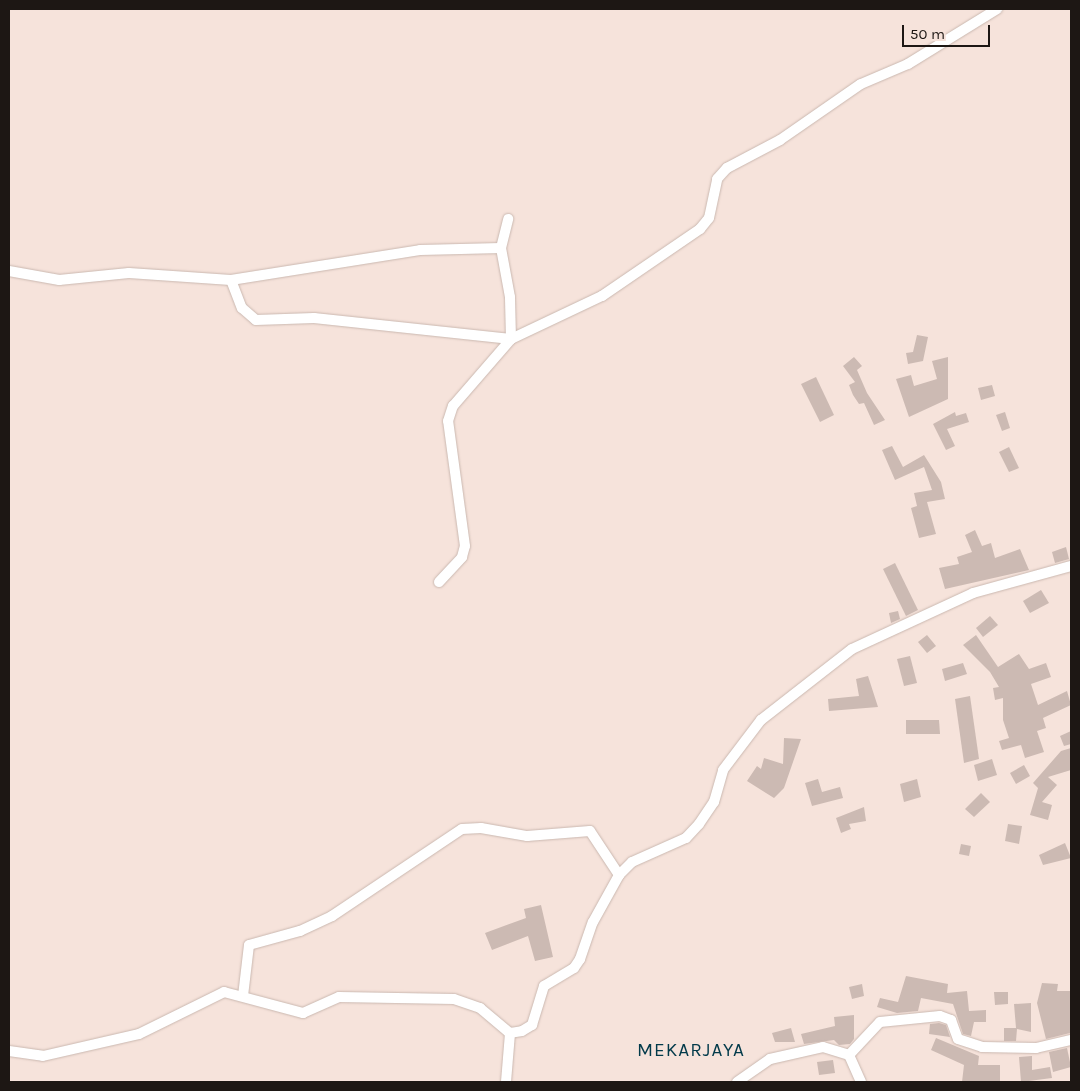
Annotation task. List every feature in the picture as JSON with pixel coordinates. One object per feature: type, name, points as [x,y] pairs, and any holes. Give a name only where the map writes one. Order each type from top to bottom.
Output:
[{"type":"street","points":[[439,582],[458,563],[465,546],[448,421],[454,406],[511,339],[602,296],[700,229],[709,218],[718,179],[727,168],[780,140],[861,84],[908,64],[997,9]]},
{"type":"street","points":[[508,219],[501,248],[510,297],[511,339]]},
{"type":"street","points":[[9,271],[59,280],[129,273],[231,280],[420,250],[501,248]]},
{"type":"street","points":[[231,280],[242,308],[256,320],[314,318],[511,339]]},
{"type":"street","points":[[510,1034],[532,1025],[544,986],[574,968],[580,959],[593,922],[619,875],[632,862],[686,838],[714,802],[723,770],[735,751],[761,720],[852,649],[972,593],[1071,566]]},
{"type":"street","points":[[243,996],[249,945],[300,931],[332,916],[462,830],[481,828],[527,836],[590,831],[619,875]]},
{"type":"street","points":[[9,1051],[43,1056],[77,1050],[139,1034],[214,995],[243,996],[302,1013],[344,996],[454,999],[480,1008],[510,1034]]},
{"type":"street","points":[[849,1055],[880,1022],[940,1016],[951,1020],[958,1039],[982,1047],[1036,1048],[1071,1040]]},
{"type":"street","points":[[506,1082],[510,1034]]},
{"type":"street","points":[[737,1082],[770,1058],[811,1048],[831,1047],[849,1055],[861,1082]]},
{"type":"building","points":[[917,335],[928,337],[923,361],[908,364],[906,353],[913,352]]},
{"type":"building","points":[[854,357],[862,366],[857,370],[867,393],[885,420],[874,425],[864,403],[859,404],[853,395],[849,385],[855,382],[843,366]]},
{"type":"building","points":[[948,357],[948,399],[909,417],[896,379],[911,375],[914,386],[937,379],[932,361]]},
{"type":"building","points":[[816,377],[834,415],[820,422],[801,384]]},
{"type":"building","points":[[992,385],[995,396],[981,400],[978,388]]},
{"type":"building","points":[[955,412],[956,416],[966,413],[969,422],[947,429],[955,446],[946,450],[933,424]]},
{"type":"building","points":[[1005,412],[1010,428],[1002,431],[996,415]]},
{"type":"building","points":[[892,446],[903,467],[924,455],[941,482],[945,499],[927,502],[936,534],[919,538],[911,508],[917,506],[914,493],[932,490],[924,467],[895,480],[882,450]]},
{"type":"building","points":[[1009,447],[1019,468],[1009,472],[999,452]]},
{"type":"building","points":[[975,530],[982,546],[991,543],[995,558],[1020,549],[1029,570],[945,589],[939,568],[959,564],[957,557],[972,552],[965,535]]},
{"type":"building","points":[[1066,547],[1069,559],[1055,563],[1052,552]]},
{"type":"building","points":[[895,563],[918,610],[906,616],[883,569]]},
{"type":"building","points":[[1041,590],[1049,603],[1030,613],[1023,601]]},
{"type":"building","points":[[898,611],[900,619],[891,623],[889,613]]},
{"type":"building","points":[[990,616],[998,625],[983,637],[976,628]]},
{"type":"building","points":[[927,635],[936,646],[927,653],[918,642]]},
{"type":"building","points":[[976,635],[998,667],[1019,654],[1029,669],[1046,663],[1051,677],[1031,684],[1038,705],[1067,691],[1071,705],[1043,718],[1046,728],[1037,731],[1044,752],[1025,758],[1021,745],[1002,750],[999,741],[1009,738],[1003,720],[1003,698],[995,700],[993,688],[999,687],[990,672],[963,645]]},
{"type":"building","points":[[910,656],[917,683],[904,686],[897,659]]},
{"type":"building","points":[[963,663],[967,674],[945,681],[942,669]]},
{"type":"building","points":[[868,676],[878,707],[829,711],[828,699],[859,696],[856,679]]},
{"type":"building","points":[[970,696],[979,759],[964,763],[955,699]]},
{"type":"building","points":[[906,720],[939,720],[940,734],[906,734]]},
{"type":"building","points":[[1071,731],[1071,744],[1064,746],[1060,736]]},
{"type":"building","points":[[784,738],[801,739],[784,788],[774,798],[747,781],[757,766],[761,769],[764,758],[783,764]]},
{"type":"building","points":[[1071,748],[1071,770],[1048,777],[1057,785],[1042,802],[1052,805],[1048,820],[1030,815],[1038,788],[1033,783],[1061,751]]},
{"type":"building","points":[[992,759],[997,775],[978,781],[974,765]]},
{"type":"building","points":[[1024,765],[1030,776],[1016,784],[1010,773]]},
{"type":"building","points":[[818,779],[822,792],[840,787],[843,798],[812,806],[805,783]]},
{"type":"building","points":[[917,779],[921,797],[904,802],[900,784]]},
{"type":"building","points":[[981,793],[990,802],[974,817],[965,809]]},
{"type":"building","points":[[864,807],[866,821],[849,824],[851,829],[841,833],[836,818]]},
{"type":"building","points":[[1008,824],[1022,826],[1019,844],[1005,841]]},
{"type":"building","points":[[1065,843],[1071,858],[1043,865],[1039,855]]},
{"type":"building","points":[[961,844],[971,846],[969,856],[959,854]]},
{"type":"building","points":[[541,905],[553,957],[535,961],[528,936],[492,950],[485,933],[526,918],[524,909]]},
{"type":"building","points":[[906,976],[948,984],[947,993],[967,991],[969,1011],[986,1010],[986,1022],[974,1022],[971,1036],[963,1034],[953,1004],[921,998],[918,1011],[897,1013],[877,1007],[880,998],[898,1002]]},
{"type":"building","points":[[1042,983],[1058,984],[1057,991],[1071,991],[1070,1033],[1046,1039],[1037,1003]]},
{"type":"building","points":[[862,984],[864,996],[852,999],[849,987]]},
{"type":"building","points":[[994,992],[1008,992],[1008,1004],[995,1005]]},
{"type":"building","points":[[1031,1003],[1031,1032],[1017,1029],[1016,1041],[1004,1041],[1004,1028],[1016,1028],[1014,1004]]},
{"type":"building","points":[[854,1015],[854,1039],[850,1044],[839,1045],[834,1040],[804,1044],[801,1034],[835,1026],[834,1017]]},
{"type":"building","points":[[939,1023],[946,1025],[950,1037],[929,1034],[930,1024]]},
{"type":"building","points":[[791,1028],[795,1042],[775,1042],[772,1033]]},
{"type":"building","points":[[936,1038],[979,1056],[978,1065],[1000,1065],[1000,1082],[962,1082],[964,1065],[931,1050]]},
{"type":"building","points":[[1067,1048],[1071,1067],[1053,1072],[1049,1052]]},
{"type":"building","points":[[1032,1056],[1032,1070],[1050,1067],[1052,1078],[1021,1082],[1019,1057]]},
{"type":"building","points":[[833,1060],[835,1073],[819,1075],[817,1062]]},
{"type":"district","name":"MEKARJAYA","points":[[691,1051]]}]
